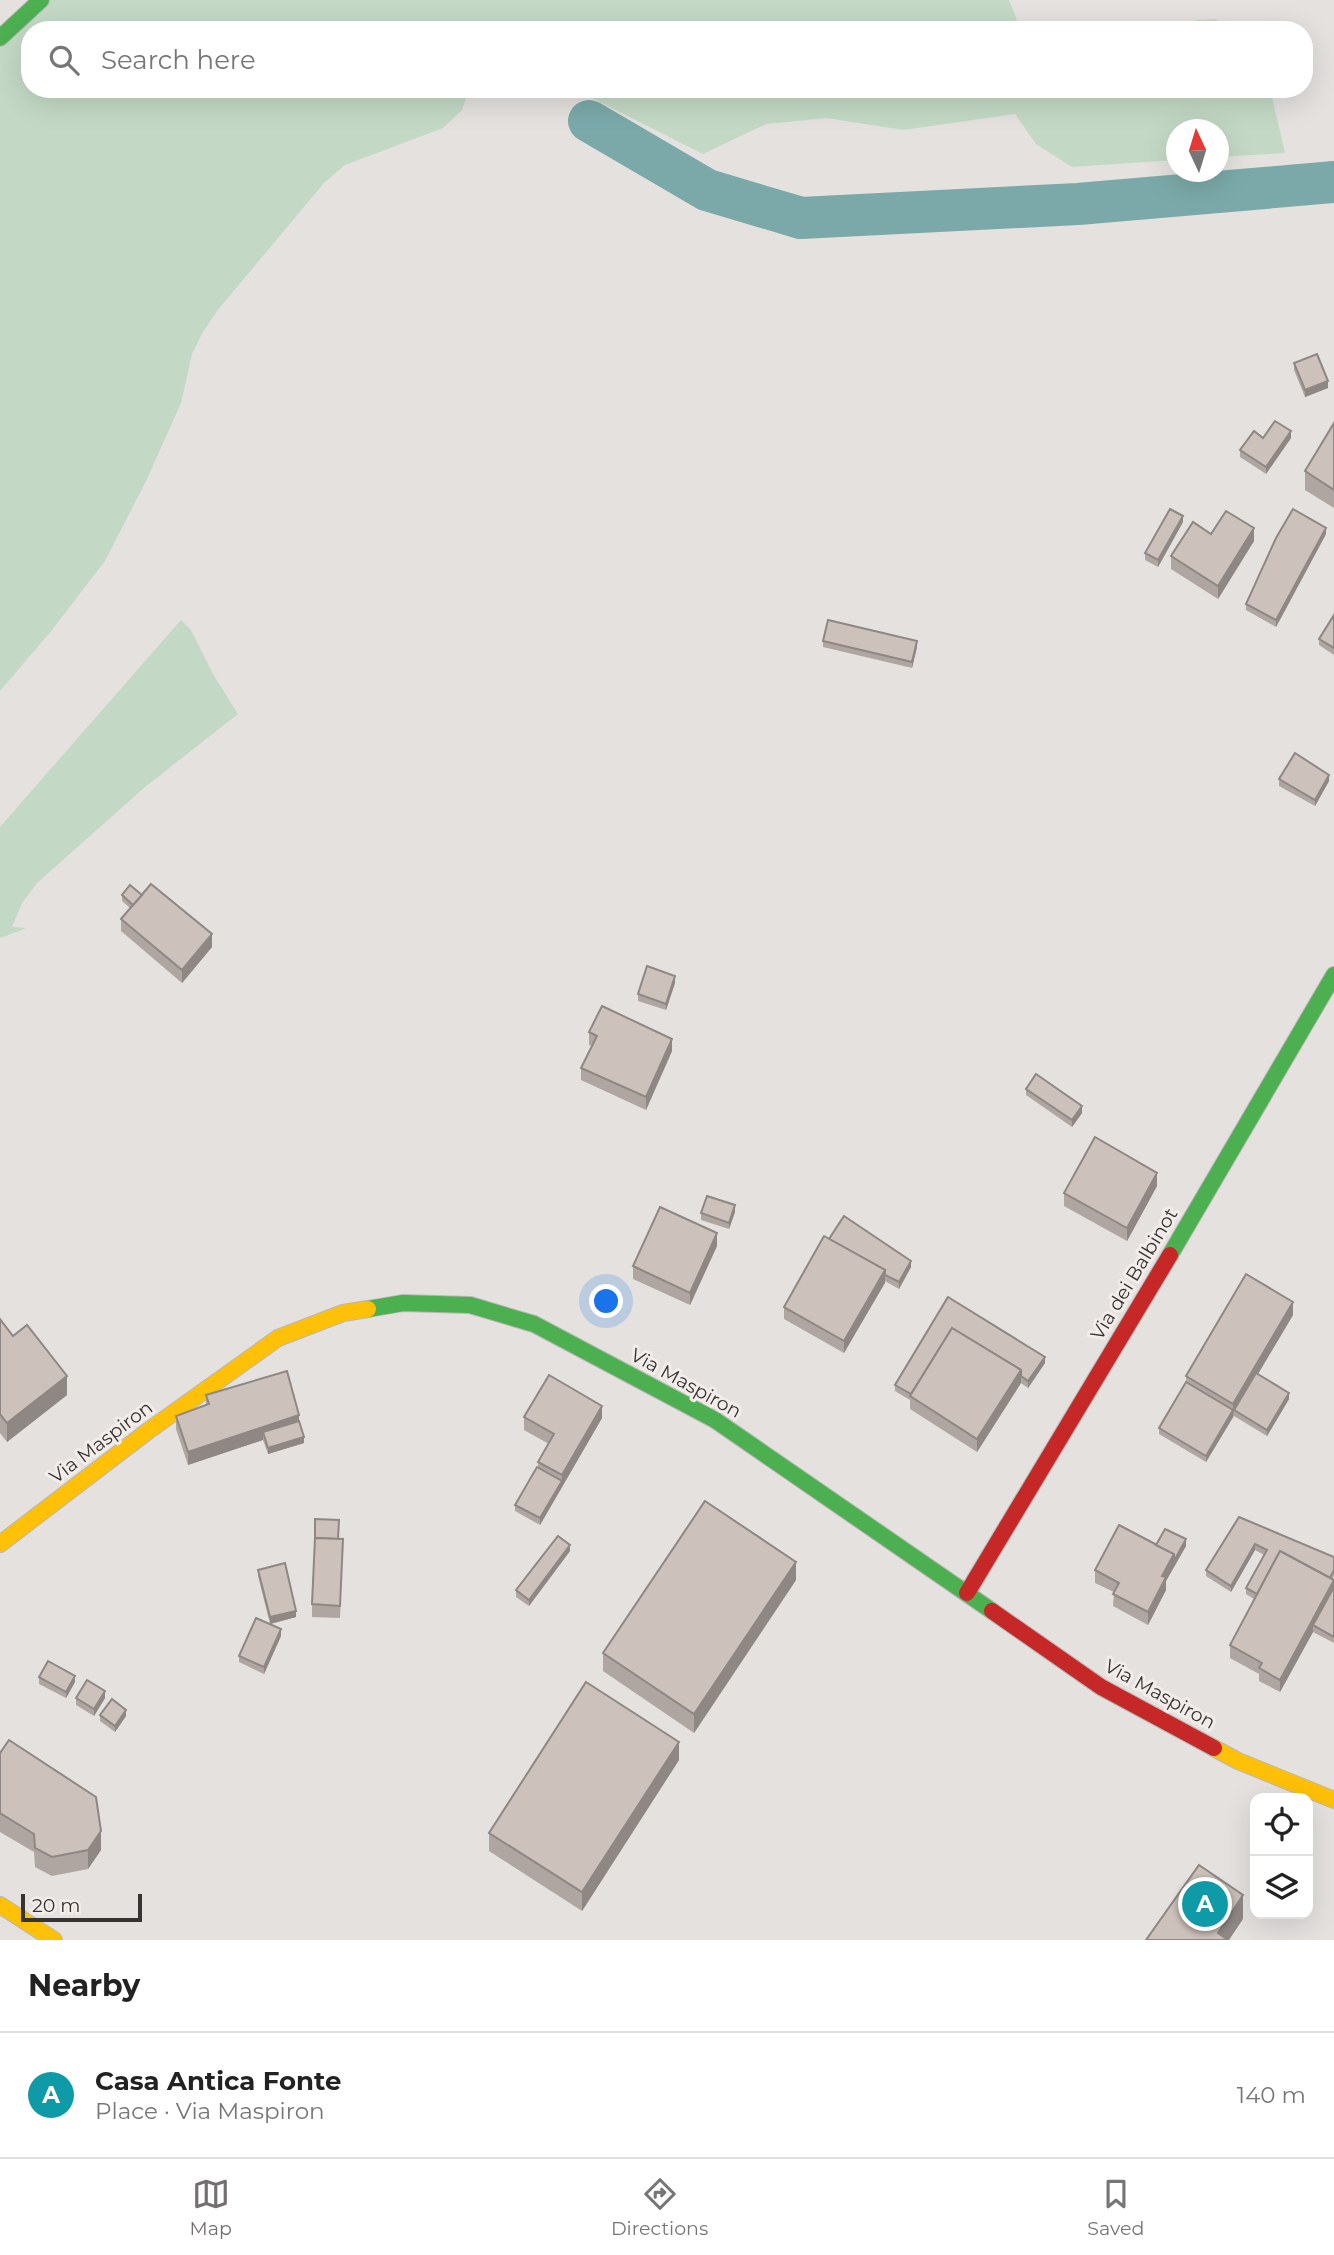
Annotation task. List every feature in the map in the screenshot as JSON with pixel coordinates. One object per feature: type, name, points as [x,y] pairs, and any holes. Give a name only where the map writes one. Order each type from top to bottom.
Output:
[{"type":"street","points":[[0,38],[41,0]]},
{"type":"street","name":"Via dei Balbinot","points":[[967,1593],[1235,1147],[1334,975]]},
{"type":"street","name":"Via Maspiron","points":[[0,1544],[148,1431],[278,1338],[343,1313],[402,1303],[470,1305],[534,1324],[715,1420],[1101,1687],[1238,1761],[1334,1800]]},
{"type":"street","points":[[0,1905],[54,1940]]},
{"type":"green space","points":[[42,0],[1009,0],[1017,21],[21,21],[21,98],[466,98],[462,110],[443,128],[345,165],[324,183],[217,311],[192,354],[181,403],[147,479],[105,561],[52,630],[0,691],[0,38]]},
{"type":"green space","points":[[1216,19],[1218,21],[1194,21]]},
{"type":"green space","points":[[592,98],[1272,98],[1285,153],[1229,156],[1229,119],[1166,119],[1166,161],[1072,167],[1036,144],[1015,114],[903,130],[827,118],[766,124],[703,154]]},
{"type":"green space","points":[[181,620],[191,630],[213,674],[238,714],[145,787],[37,883],[22,903],[12,927],[27,928],[0,938],[0,827]]},
{"type":"building","points":[[1317,354],[1328,381],[1305,390],[1294,363]]},
{"type":"building","points":[[1275,421],[1291,431],[1266,467],[1240,450],[1254,431],[1263,438]]},
{"type":"building","points":[[1334,423],[1334,490],[1305,471]]},
{"type":"building","points":[[1170,509],[1183,516],[1158,560],[1145,553]]},
{"type":"building","points":[[1293,509],[1326,528],[1276,620],[1246,604],[1276,538]]},
{"type":"building","points":[[1226,511],[1254,528],[1218,586],[1171,556],[1193,522],[1211,534]]},
{"type":"building","points":[[1334,615],[1334,648],[1319,639]]},
{"type":"building","points":[[828,620],[917,641],[912,662],[823,641]]},
{"type":"building","points":[[1295,753],[1329,775],[1315,800],[1279,779]]},
{"type":"building","points":[[151,884],[212,934],[182,970],[121,919]]},
{"type":"building","points":[[130,885],[142,895],[133,905],[122,895]]},
{"type":"building","points":[[647,966],[675,976],[666,1004],[638,994]]},
{"type":"building","points":[[602,1006],[672,1039],[646,1097],[581,1068],[597,1036],[589,1032]]},
{"type":"building","points":[[1036,1074],[1082,1106],[1072,1120],[1026,1089]]},
{"type":"building","points":[[1095,1137],[1157,1173],[1127,1228],[1064,1193]]},
{"type":"building","points":[[707,1196],[735,1205],[729,1223],[701,1213]]},
{"type":"building","points":[[660,1207],[717,1233],[690,1293],[633,1266]]},
{"type":"building","points":[[844,1216],[911,1261],[899,1282],[885,1275],[885,1270],[829,1239]]},
{"type":"building","points":[[824,1236],[885,1270],[844,1341],[784,1307]]},
{"type":"building","points":[[1246,1274],[1293,1302],[1233,1404],[1186,1376]]},
{"type":"building","points":[[948,1297],[1045,1357],[1028,1381],[1021,1376],[1021,1370],[952,1328],[911,1394],[895,1385]]},
{"type":"building","points":[[0,1319],[13,1336],[27,1325],[67,1376],[7,1423],[0,1414]]},
{"type":"building","points":[[952,1328],[1021,1370],[977,1439],[910,1396]]},
{"type":"building","points":[[287,1371],[299,1415],[188,1452],[176,1416],[209,1404],[206,1395]]},
{"type":"building","points":[[1256,1373],[1289,1393],[1267,1430],[1234,1410]]},
{"type":"building","points":[[549,1375],[602,1406],[562,1475],[538,1462],[554,1434],[524,1417]]},
{"type":"building","points":[[1186,1382],[1233,1410],[1206,1456],[1159,1428]]},
{"type":"building","points":[[299,1421],[304,1437],[268,1448],[263,1432]]},
{"type":"building","points":[[537,1467],[562,1481],[540,1518],[515,1505]]},
{"type":"building","points":[[705,1501],[796,1562],[694,1714],[603,1653]]},
{"type":"building","points":[[1239,1517],[1334,1557],[1334,1570],[1330,1578],[1280,1551],[1257,1594],[1246,1588],[1267,1550],[1255,1544],[1231,1586],[1206,1570]]},
{"type":"building","points":[[315,1519],[339,1520],[338,1539],[315,1538]]},
{"type":"building","points":[[1119,1525],[1174,1554],[1162,1576],[1166,1577],[1148,1612],[1113,1594],[1119,1583],[1095,1570]]},
{"type":"building","points":[[1165,1529],[1186,1539],[1174,1561],[1174,1554],[1156,1545]]},
{"type":"building","points":[[558,1536],[570,1545],[529,1600],[516,1590]]},
{"type":"building","points":[[315,1538],[343,1539],[340,1606],[312,1604]]},
{"type":"building","points":[[1280,1551],[1334,1580],[1280,1680],[1259,1668],[1262,1663],[1230,1645]]},
{"type":"building","points":[[285,1563],[296,1611],[270,1617],[258,1570]]},
{"type":"building","points":[[1334,1587],[1334,1637],[1313,1625]]},
{"type":"building","points":[[256,1618],[281,1629],[264,1667],[239,1656]]},
{"type":"building","points":[[48,1661],[75,1676],[66,1692],[39,1677]]},
{"type":"building","points":[[87,1680],[105,1691],[94,1709],[76,1698]]},
{"type":"building","points":[[586,1682],[679,1742],[582,1892],[489,1833]]},
{"type":"building","points":[[112,1699],[126,1710],[115,1726],[100,1715]]},
{"type":"building","points":[[9,1740],[96,1797],[101,1831],[88,1850],[52,1857],[35,1848],[34,1834],[0,1813],[0,1753]]},
{"type":"building","points":[[1199,1865],[1243,1895],[1218,1933],[1228,1940],[1146,1940]]},
{"type":"waterway","points":[[589,121],[707,190],[801,218],[1078,204],[1334,182]]},
{"type":"traffic: fast","points":[[0,38],[41,0]]},
{"type":"traffic: fast","points":[[1170,1255],[1334,975]]},
{"type":"traffic: fast","points":[[368,1309],[403,1303],[470,1305],[534,1324],[715,1420],[992,1611]]},
{"type":"traffic: slow","points":[[0,1544],[148,1431],[278,1338],[343,1313],[368,1309]]},
{"type":"traffic: slow","points":[[1214,1748],[1238,1761],[1334,1800]]},
{"type":"traffic: slow","points":[[0,1905],[54,1940]]},
{"type":"traffic: jam","points":[[967,1593],[1170,1255]]},
{"type":"traffic: jam","points":[[992,1611],[1101,1687],[1214,1748]]},
{"type":"place","name":"Casa Antica Fonte","points":[[1205,1904]]}]
